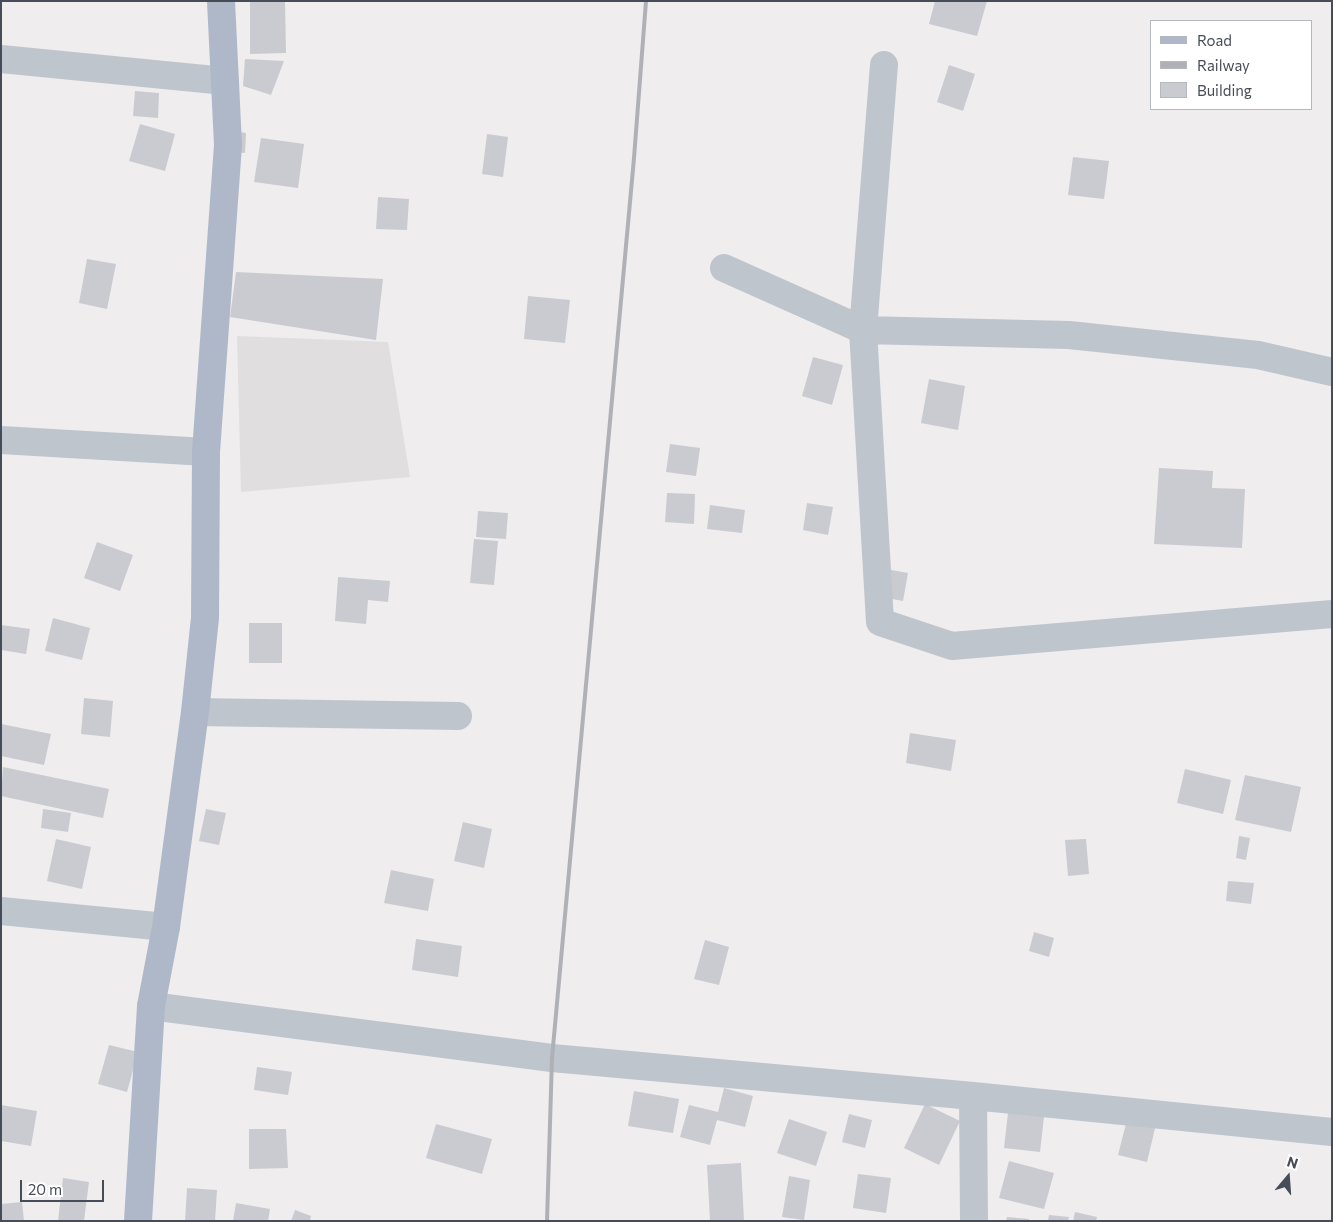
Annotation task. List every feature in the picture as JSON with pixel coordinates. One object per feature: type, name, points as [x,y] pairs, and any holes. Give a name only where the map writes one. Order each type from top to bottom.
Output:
[{"type":"main road","points":[[138,1221],[151,1006],[166,926],[206,618],[206,452],[228,145],[221,1]]},
{"type":"street","points":[[1,59],[225,81]]},
{"type":"street","points":[[884,65],[863,330],[880,622],[952,646],[1332,614]]},
{"type":"street","points":[[724,268],[863,330],[1069,335],[1258,355],[1332,372]]},
{"type":"street","points":[[1,440],[206,452]]},
{"type":"street","points":[[195,712],[458,716]]},
{"type":"street","points":[[1,911],[166,926]]},
{"type":"street","points":[[151,1006],[552,1058],[973,1096],[1332,1132]]},
{"type":"street","points":[[973,1096],[974,1221]]},
{"type":"shaded area","points":[[237,336],[388,342],[410,477],[241,492]]},
{"type":"building","points":[[250,1],[285,1],[286,53],[250,54]]},
{"type":"building","points":[[935,1],[987,1],[977,36],[929,24]]},
{"type":"building","points":[[245,59],[284,61],[271,95],[243,86]]},
{"type":"building","points":[[949,65],[975,74],[963,111],[937,102]]},
{"type":"building","points":[[135,91],[159,93],[158,118],[133,116]]},
{"type":"building","points":[[140,124],[175,134],[165,171],[129,161]]},
{"type":"building","points":[[234,131],[246,133],[245,153],[233,152]]},
{"type":"building","points":[[487,134],[508,137],[503,177],[482,174]]},
{"type":"building","points":[[261,138],[304,144],[298,188],[254,182]]},
{"type":"building","points":[[1073,157],[1109,161],[1104,199],[1068,195]]},
{"type":"building","points":[[378,197],[409,199],[407,230],[376,229]]},
{"type":"building","points":[[87,259],[116,264],[107,309],[79,303]]},
{"type":"building","points":[[236,272],[383,279],[376,340],[230,317]]},
{"type":"building","points":[[528,296],[570,300],[565,343],[524,339]]},
{"type":"building","points":[[813,357],[843,365],[832,405],[802,396]]},
{"type":"building","points":[[929,379],[965,386],[958,430],[921,423]]},
{"type":"building","points":[[670,444],[700,448],[696,476],[666,472]]},
{"type":"building","points":[[1159,468],[1213,471],[1212,488],[1245,489],[1242,548],[1154,544]]},
{"type":"building","points":[[667,493],[695,494],[694,524],[665,522]]},
{"type":"building","points":[[807,503],[833,507],[828,535],[803,530]]},
{"type":"building","points":[[710,505],[745,510],[742,533],[707,529]]},
{"type":"building","points":[[478,511],[508,513],[506,539],[476,537]]},
{"type":"building","points":[[474,539],[498,541],[494,585],[470,583]]},
{"type":"building","points":[[97,542],[133,555],[120,591],[84,578]]},
{"type":"building","points":[[886,569],[908,573],[903,601],[881,597]]},
{"type":"building","points":[[338,577],[390,581],[388,602],[368,600],[366,624],[335,621]]},
{"type":"building","points":[[53,618],[90,628],[82,660],[45,651]]},
{"type":"building","points":[[249,623],[282,623],[282,663],[249,663]]},
{"type":"building","points":[[1,625],[30,629],[26,654],[1,650]]},
{"type":"building","points":[[84,698],[113,701],[110,737],[81,734]]},
{"type":"building","points":[[1,724],[51,734],[44,765],[1,756]]},
{"type":"building","points":[[910,733],[956,740],[951,771],[906,763]]},
{"type":"building","points":[[3,767],[109,789],[103,818],[1,796]]},
{"type":"building","points":[[1185,769],[1231,780],[1223,814],[1177,803]]},
{"type":"building","points":[[1245,775],[1301,787],[1291,832],[1235,820]]},
{"type":"building","points":[[43,809],[71,813],[68,832],[41,828]]},
{"type":"building","points":[[206,809],[226,813],[219,845],[199,841]]},
{"type":"building","points":[[463,822],[492,829],[484,868],[454,861]]},
{"type":"building","points":[[1239,836],[1250,838],[1246,860],[1236,858]]},
{"type":"building","points":[[56,839],[91,847],[82,889],[47,881]]},
{"type":"building","points":[[1086,839],[1089,874],[1068,876],[1065,840]]},
{"type":"building","points":[[391,870],[434,879],[428,911],[384,903]]},
{"type":"building","points":[[1228,881],[1254,883],[1251,904],[1226,901]]},
{"type":"building","points":[[1034,932],[1054,938],[1049,957],[1029,951]]},
{"type":"building","points":[[416,939],[462,946],[458,977],[412,970]]},
{"type":"building","points":[[705,940],[729,947],[719,985],[694,979]]},
{"type":"building","points":[[109,1045],[138,1052],[127,1092],[98,1084]]},
{"type":"building","points":[[257,1067],[292,1072],[288,1095],[254,1090]]},
{"type":"building","points":[[724,1088],[753,1096],[745,1127],[717,1120],[710,1145],[680,1137],[689,1105],[718,1112]]},
{"type":"building","points":[[634,1091],[679,1099],[673,1133],[628,1126]]},
{"type":"building","points":[[925,1104],[960,1121],[939,1165],[904,1148]]},
{"type":"building","points":[[1009,1104],[1045,1108],[1040,1152],[1004,1148]]},
{"type":"building","points":[[1,1105],[37,1111],[31,1146],[1,1141]]},
{"type":"building","points":[[1129,1112],[1157,1120],[1147,1162],[1118,1155]]},
{"type":"building","points":[[849,1114],[872,1120],[865,1148],[842,1142]]},
{"type":"building","points":[[789,1119],[827,1132],[816,1166],[777,1153]]},
{"type":"building","points":[[436,1124],[492,1139],[482,1174],[426,1158]]},
{"type":"building","points":[[249,1129],[286,1129],[288,1168],[249,1169]]},
{"type":"building","points":[[1009,1161],[1054,1173],[1044,1209],[999,1198]]},
{"type":"building","points":[[741,1163],[744,1221],[710,1221],[707,1165]]},
{"type":"building","points":[[858,1174],[891,1178],[886,1213],[853,1208]]},
{"type":"building","points":[[789,1176],[810,1180],[804,1220],[782,1217]]},
{"type":"building","points":[[63,1178],[89,1182],[84,1221],[58,1221]]},
{"type":"building","points":[[187,1188],[217,1190],[215,1221],[185,1221]]},
{"type":"building","points":[[22,1202],[24,1221],[1,1221],[1,1204]]},
{"type":"building","points":[[236,1203],[270,1209],[268,1221],[233,1221]]},
{"type":"building","points":[[295,1210],[311,1216],[310,1221],[291,1221]]},
{"type":"building","points":[[1075,1212],[1097,1217],[1096,1221],[1073,1221]]},
{"type":"building","points":[[1049,1215],[1069,1217],[1068,1221],[1048,1221]]},
{"type":"building","points":[[1007,1217],[1029,1219],[1029,1221],[1006,1221]]},
{"type":"railway","points":[[547,1221],[552,1058],[634,158],[646,1]]}]
